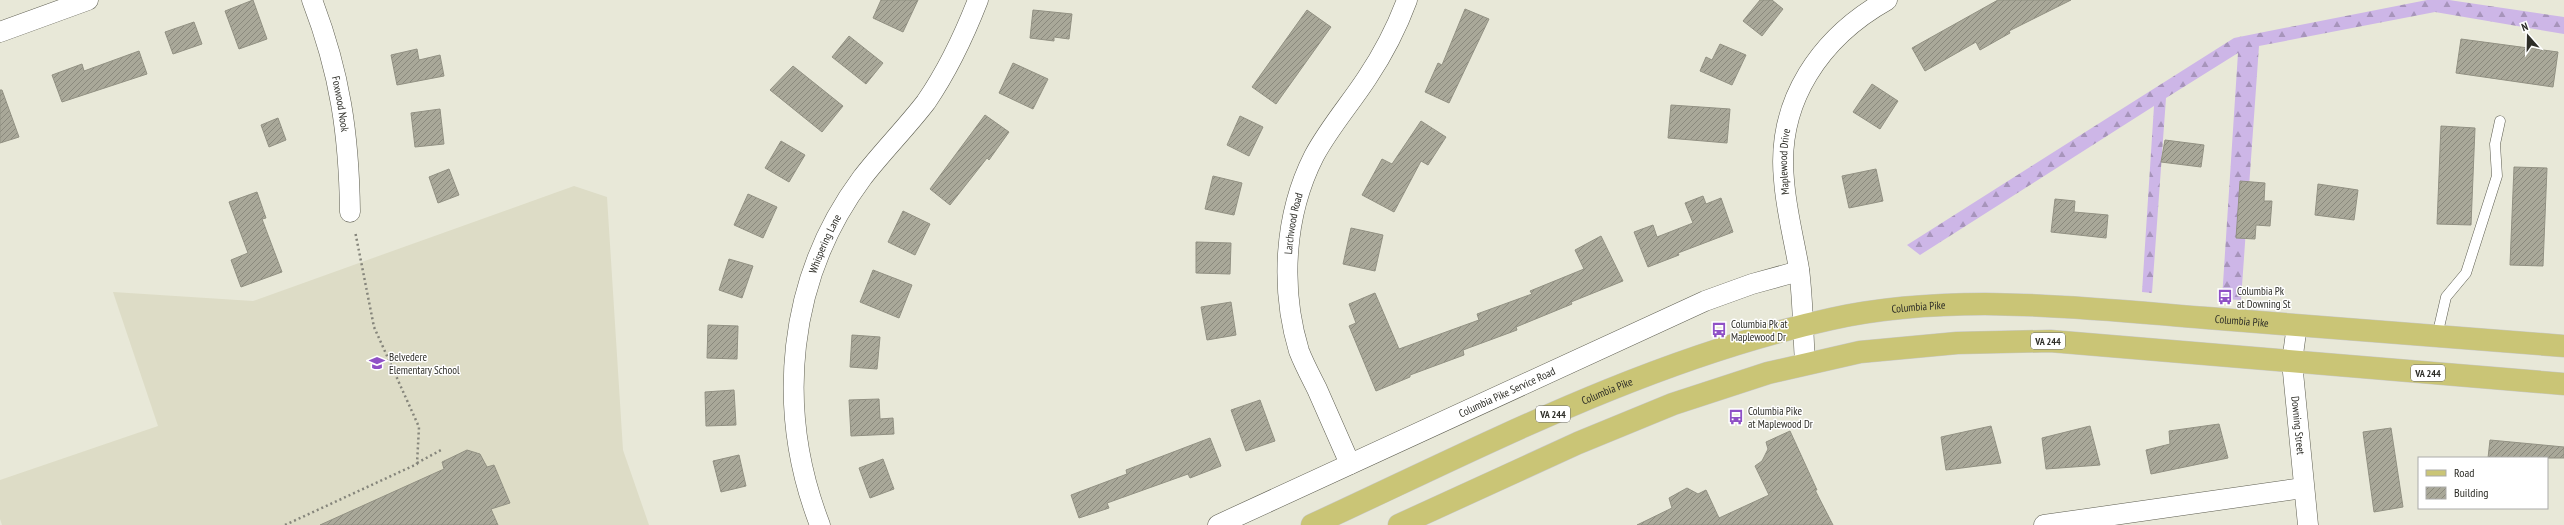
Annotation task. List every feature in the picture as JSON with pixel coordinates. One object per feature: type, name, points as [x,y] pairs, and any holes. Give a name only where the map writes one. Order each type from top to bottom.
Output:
[{"type":"main road","name":"Columbia Pike","points":[[1312,525],[1583,400],[1643,376],[1803,327],[1832,319],[1871,313],[1919,308],[2022,304],[2564,346]]},
{"type":"main road","name":"VA 244","points":[[1399,525],[1578,443],[1673,404],[1805,363],[1860,352],[1909,346],[2035,341],[2564,384]]},
{"type":"street","points":[[0,32],[88,0]]},
{"type":"street","name":"Foxwood Nook","points":[[312,0],[335,68],[344,111],[349,162],[350,212]]},
{"type":"street","name":"Whispering Lane","points":[[820,525],[810,499],[799,455],[793,412],[793,371],[797,331],[806,290],[822,247],[839,213],[862,178],[925,102],[947,69],[965,35],[978,0]]},
{"type":"street","name":"Larchwood Road","points":[[1350,464],[1300,352],[1291,320],[1288,290],[1288,255],[1293,219],[1302,186],[1314,156],[1333,125],[1376,63],[1407,0]]},
{"type":"street","name":"Maplewood Drive","points":[[1805,363],[1799,271],[1784,179],[1784,147],[1789,119],[1798,92],[1813,65],[1832,41],[1855,20],[1888,0]]},
{"type":"street","name":"Columbia Pike Service Road","points":[[1218,525],[1705,301],[1752,284],[1799,271]]},
{"type":"street","name":"Downing Street","points":[[2297,325],[2292,362],[2303,488],[2308,525]]},
{"type":"street","points":[[2044,525],[2303,488]]},
{"type":"lane","points":[[2437,336],[2446,297],[2466,273],[2497,176],[2495,144],[2500,121]]},
{"type":"path","points":[[359,250],[374,328],[418,427],[417,464]]},
{"type":"path","points":[[285,525],[417,464],[443,449]]},
{"type":"shaded area","name":"Belvedere Elementary School","points":[[574,186],[607,197],[623,450],[649,525],[2,525],[0,519],[0,480],[158,426],[113,292],[253,301]]},
{"type":"green space","points":[[2427,0],[2449,0],[2564,17],[2564,34],[2435,12],[2259,46],[2241,300],[2222,299],[2238,53],[2166,98],[2152,293],[2142,292],[2154,106],[1920,255],[1907,245],[2234,38]]},
{"type":"building","points":[[253,0],[267,39],[239,49],[225,11]]},
{"type":"building","points":[[881,0],[918,0],[903,32],[873,18]]},
{"type":"building","points":[[1760,0],[1772,0],[1783,9],[1762,36],[1743,21]]},
{"type":"building","points":[[1998,0],[2071,0],[2009,31],[2010,33],[1980,50],[1976,42],[1925,71],[1912,48]]},
{"type":"building","points":[[1465,9],[1489,19],[1449,103],[1425,92],[1438,63],[1442,65]]},
{"type":"building","points":[[1033,10],[1072,14],[1069,39],[1054,37],[1054,41],[1030,38]]},
{"type":"building","points":[[1307,10],[1331,27],[1276,104],[1252,87]]},
{"type":"building","points":[[194,22],[202,44],[173,54],[165,32]]},
{"type":"building","points":[[849,36],[883,63],[866,84],[832,57]]},
{"type":"building","points":[[2461,39],[2558,52],[2553,87],[2456,73]]},
{"type":"building","points":[[1720,44],[1746,55],[1732,85],[1700,71],[1706,57],[1712,60]]},
{"type":"building","points":[[417,49],[419,60],[440,55],[444,76],[397,85],[391,55]]},
{"type":"building","points":[[139,51],[147,74],[62,102],[52,75],[82,64],[84,71]]},
{"type":"building","points":[[1013,63],[1048,79],[1033,109],[999,93]]},
{"type":"building","points":[[793,66],[843,106],[822,132],[770,90]]},
{"type":"building","points":[[1872,84],[1898,101],[1880,129],[1853,112]]},
{"type":"building","points":[[0,90],[2,90],[19,137],[0,143]]},
{"type":"building","points":[[1671,105],[1730,109],[1727,143],[1668,138]]},
{"type":"building","points":[[440,109],[444,144],[415,147],[411,113]]},
{"type":"building","points":[[985,115],[1009,132],[989,160],[987,158],[950,205],[930,189]]},
{"type":"building","points":[[1240,116],[1263,127],[1249,156],[1227,145]]},
{"type":"building","points":[[278,118],[286,140],[269,147],[261,125]]},
{"type":"building","points":[[1421,121],[1446,137],[1428,165],[1421,161],[1394,212],[1362,195],[1382,159],[1392,164]]},
{"type":"building","points":[[2441,126],[2475,128],[2471,225],[2437,224]]},
{"type":"building","points":[[2165,140],[2204,145],[2201,167],[2161,162]]},
{"type":"building","points":[[781,141],[805,155],[789,182],[765,168]]},
{"type":"building","points":[[2514,167],[2547,168],[2543,266],[2510,265]]},
{"type":"building","points":[[449,169],[459,195],[438,203],[429,177]]},
{"type":"building","points":[[1876,169],[1883,201],[1849,208],[1842,176]]},
{"type":"building","points":[[1213,176],[1242,183],[1234,215],[1205,209]]},
{"type":"building","points":[[2240,181],[2265,183],[2264,201],[2272,201],[2270,226],[2256,225],[2255,239],[2236,238]]},
{"type":"building","points":[[2318,184],[2358,190],[2354,220],[2315,215]]},
{"type":"building","points":[[257,192],[266,218],[262,219],[282,272],[241,287],[231,260],[248,253],[229,202]]},
{"type":"building","points":[[748,194],[777,207],[763,238],[734,225]]},
{"type":"building","points":[[1703,196],[1706,204],[1721,198],[1733,232],[1678,253],[1679,255],[1648,267],[1634,232],[1653,225],[1657,237],[1693,223],[1685,203]]},
{"type":"building","points":[[2055,199],[2075,201],[2074,212],[2108,215],[2106,238],[2051,232]]},
{"type":"building","points":[[903,211],[930,224],[915,255],[888,242]]},
{"type":"building","points":[[1351,228],[1383,235],[1375,271],[1343,264]]},
{"type":"building","points":[[1601,236],[1623,281],[1571,302],[1572,304],[1516,327],[1517,330],[1463,350],[1464,355],[1410,375],[1410,377],[1376,391],[1349,326],[1356,323],[1349,304],[1375,293],[1399,349],[1479,320],[1477,314],[1532,294],[1530,291],[1584,269],[1575,250]]},
{"type":"building","points":[[1196,242],[1231,243],[1230,274],[1196,273]]},
{"type":"building","points":[[729,259],[753,266],[742,298],[719,290]]},
{"type":"building","points":[[873,270],[912,285],[899,318],[860,302]]},
{"type":"building","points":[[1231,302],[1236,335],[1207,340],[1201,307]]},
{"type":"building","points":[[708,325],[738,326],[737,359],[707,358]]},
{"type":"building","points":[[852,335],[880,337],[877,369],[850,367]]},
{"type":"building","points":[[734,390],[736,425],[706,426],[705,392]]},
{"type":"building","points":[[879,399],[880,419],[893,418],[894,434],[851,436],[849,400]]},
{"type":"building","points":[[1260,400],[1275,441],[1246,451],[1231,410]]},
{"type":"building","points":[[2219,424],[2228,458],[2151,474],[2146,450],[2170,444],[2169,431]]},
{"type":"building","points":[[1991,426],[2001,463],[1946,470],[1941,437]]},
{"type":"building","points":[[2090,426],[2100,465],[2046,469],[2042,438]]},
{"type":"building","points":[[2391,428],[2403,507],[2374,512],[2363,432]]},
{"type":"building","points":[[1790,431],[1817,490],[1815,490],[1833,525],[1637,525],[1672,508],[1669,498],[1687,488],[1698,494],[1706,490],[1719,518],[1769,495],[1755,466],[1762,461],[1768,449],[1766,442]]},
{"type":"building","points":[[1210,438],[1221,466],[1190,478],[1188,474],[1107,503],[1109,508],[1079,518],[1071,495],[1127,474],[1126,470]]},
{"type":"building","points":[[2490,440],[2564,447],[2564,458],[2488,457]]},
{"type":"building","points":[[467,450],[480,454],[487,467],[494,465],[510,503],[491,509],[498,525],[320,525],[444,469],[442,462]]},
{"type":"building","points":[[739,455],[746,486],[721,492],[713,461]]},
{"type":"building","points":[[883,459],[894,489],[870,498],[859,468]]},
{"type":"place","name":"Columbia Pk at Downing St","points":[[2225,297]]},
{"type":"place","name":"Columbia Pk at Maplewood Dr","points":[[1719,330]]},
{"type":"place","name":"Belvedere Elementary School","points":[[377,363]]},
{"type":"place","name":"Columbia Pike at Maplewood Dr","points":[[1736,417]]}]
